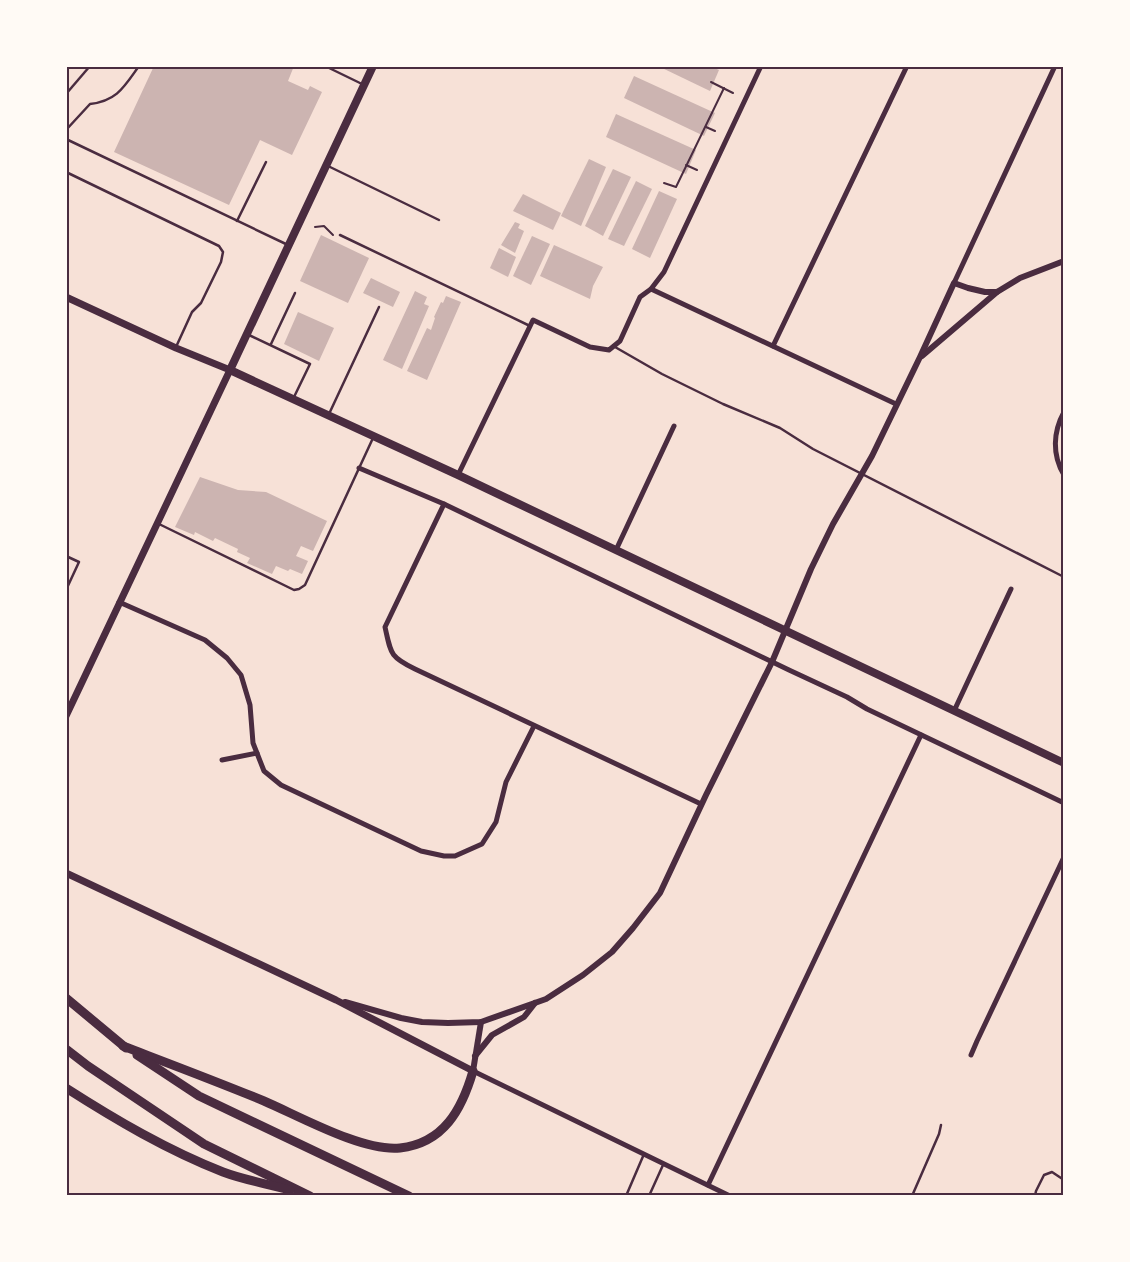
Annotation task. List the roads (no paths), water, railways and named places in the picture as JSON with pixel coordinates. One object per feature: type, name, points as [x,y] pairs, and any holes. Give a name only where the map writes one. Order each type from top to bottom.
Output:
[{"type":"highway","points":[[66,998],[123,1046],[199,1096],[410,1196]]},
{"type":"highway","points":[[123,1046],[264,1101],[346,1136],[375,1146],[400,1148],[418,1143],[436,1134],[446,1126],[466,1096],[472,1071]]},
{"type":"highway","points":[[66,1049],[88,1066],[204,1144],[309,1196]]},
{"type":"highway","points":[[66,1088],[101,1111],[152,1140],[224,1172],[309,1196]]},
{"type":"main road","points":[[66,716],[373,66]]},
{"type":"main road","points":[[66,297],[458,475],[1064,763]]},
{"type":"main road","points":[[66,873],[336,1000],[472,1071]]},
{"type":"street","points":[[458,475],[533,320],[590,346],[611,348],[620,341],[640,297],[651,289],[664,272],[761,66]]},
{"type":"street","points":[[773,346],[907,66]]},
{"type":"street","points":[[336,1000],[422,1022],[448,1024],[481,1022],[546,999],[583,975],[612,952],[660,893],[701,804],[772,662],[833,524],[862,474],[920,357],[1055,66]]},
{"type":"street","points":[[920,357],[997,292],[1020,278],[1064,261]]},
{"type":"street","points":[[954,282],[985,292],[997,292]]},
{"type":"street","points":[[651,289],[896,404]]},
{"type":"street","points":[[1064,412],[1057,427],[1055,443],[1057,461],[1064,475]]},
{"type":"street","points":[[616,550],[674,426]]},
{"type":"street","points":[[359,468],[444,504],[772,662],[847,696],[867,709],[1064,803]]},
{"type":"street","points":[[444,504],[385,627],[393,656],[400,662],[701,804]]},
{"type":"street","points":[[954,711],[1011,590]]},
{"type":"street","points":[[119,602],[205,640],[227,658],[241,675],[250,706],[254,743],[264,771],[281,785],[421,851],[444,856],[455,856],[482,844],[496,822],[506,782],[534,726]]},
{"type":"street","points":[[708,1185],[921,735]]},
{"type":"street","points":[[222,760],[257,753]]},
{"type":"street","points":[[971,1055],[1064,857]]},
{"type":"street","points":[[475,1056],[492,1035],[524,1017],[536,1002]]},
{"type":"street","points":[[481,1022],[472,1071],[730,1196]]},
{"type":"lane","points":[[66,94],[90,66]]},
{"type":"lane","points":[[66,130],[90,104],[105,102],[122,90],[139,66]]},
{"type":"lane","points":[[325,66],[365,85]]},
{"type":"lane","points":[[66,139],[290,245]]},
{"type":"lane","points":[[237,220],[266,162]]},
{"type":"lane","points":[[327,165],[439,220]]},
{"type":"lane","points":[[66,172],[219,246],[224,252],[201,303],[192,312],[176,348]]},
{"type":"lane","points":[[340,235],[530,326]]},
{"type":"lane","points":[[271,344],[295,293]]},
{"type":"lane","points":[[328,415],[379,307]]},
{"type":"lane","points":[[248,334],[310,364],[293,399]]},
{"type":"lane","points":[[611,348],[723,404],[780,428],[862,474],[1064,577]]},
{"type":"lane","points":[[157,523],[294,590],[299,589],[305,585],[374,437]]},
{"type":"lane","points":[[66,556],[79,562],[66,590]]},
{"type":"lane","points":[[912,1196],[940,1134],[941,1125]]},
{"type":"lane","points":[[626,1196],[644,1154]]},
{"type":"lane","points":[[648,1196],[664,1164]]},
{"type":"lane","points":[[1035,1196],[1044,1175],[1052,1172],[1064,1180]]}]
